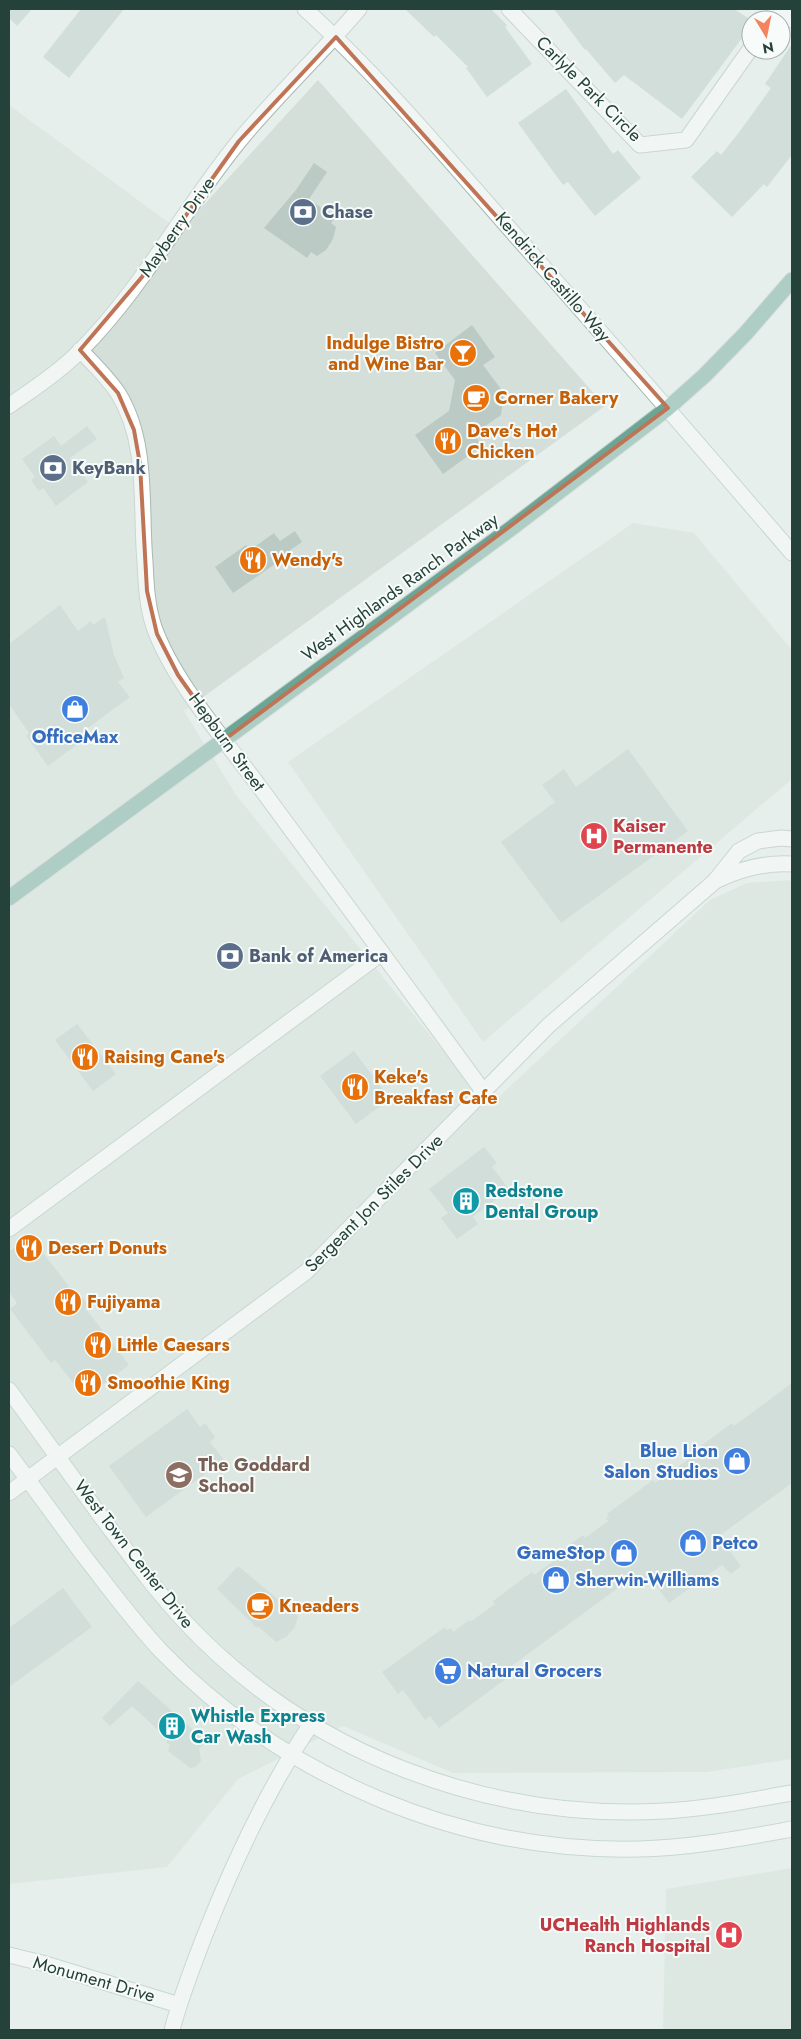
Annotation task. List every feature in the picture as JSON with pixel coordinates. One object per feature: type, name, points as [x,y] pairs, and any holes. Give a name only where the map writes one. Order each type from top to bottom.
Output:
[{"type":"main road","name":"West Highlands Ranch Parkway","points":[[9,898],[528,516],[668,408],[706,375],[792,280]]},
{"type":"street","name":"Kendrick Castillo Way","points":[[305,9],[336,37],[428,135],[668,408],[792,553]]},
{"type":"street","name":"Mayberry Drive","points":[[9,406],[80,350],[137,284],[239,141],[336,37],[359,9]]},
{"type":"street","name":"Carlyle Park Circle","points":[[509,9],[640,145],[686,140],[743,60]]},
{"type":"street","name":"Hepburn Street","points":[[80,350],[102,372],[118,393],[134,430],[140,464],[149,609],[157,634],[178,675],[483,1091]]},
{"type":"street","name":"Sergeant Jon Stiles Drive","points":[[9,1493],[301,1276],[563,1012],[714,882],[732,858],[748,846],[769,839],[792,839]]},
{"type":"street","name":"Sergeant Jon Stiles Drive","points":[[714,882],[753,866],[778,863],[792,864]]},
{"type":"street","points":[[9,1229],[382,954]]},
{"type":"street","name":"West Town Center Drive","points":[[9,1390],[137,1565],[187,1624],[244,1677],[311,1724],[363,1753],[409,1772],[460,1789],[533,1805],[604,1812],[666,1811],[792,1793]]},
{"type":"street","points":[[9,1454],[110,1590],[163,1652],[213,1698],[266,1739],[291,1755],[348,1785],[405,1809],[451,1824],[525,1841],[574,1846],[640,1849],[708,1843],[792,1829]]},
{"type":"street","points":[[172,2030],[179,2004],[203,1939],[231,1871],[291,1755],[311,1724]]},
{"type":"street","name":"Monument Drive","points":[[9,1955],[179,2004]]},
{"type":"highlighted area","points":[[336,37],[668,408],[224,740],[178,675],[157,634],[147,591],[140,464],[134,430],[118,393],[80,350],[142,277],[239,141]]},
{"type":"shaded area","points":[[318,80],[605,406],[184,711],[236,795],[488,1107],[710,900],[747,883],[792,880],[792,1759],[707,1772],[453,1773],[343,1726],[238,1779],[167,1867],[9,1884],[9,105],[180,231]]},
{"type":"shaded area","points":[[633,523],[694,533],[792,650],[792,779],[483,1042],[288,762]]},
{"type":"shaded area","name":"UCHealth Highlands Ranch Hospital","points":[[792,1868],[792,2030],[663,2030],[666,1889]]},
{"type":"building","points":[[9,9],[32,9],[17,26],[9,18]]},
{"type":"building","points":[[81,9],[124,9],[69,78],[43,57]]},
{"type":"building","points":[[405,9],[491,9],[507,25],[505,27],[532,64],[487,97],[466,68],[468,67],[436,35],[434,37]]},
{"type":"building","points":[[554,9],[734,9],[741,14],[741,39],[682,119],[624,75],[615,83],[585,50]]},
{"type":"building","points":[[792,44],[792,155],[767,187],[764,184],[732,217],[691,177],[717,151],[721,155],[740,131],[771,88],[765,84],[781,60],[791,60]]},
{"type":"building","points":[[566,89],[613,154],[618,150],[641,178],[595,216],[568,182],[563,185],[518,123]]},
{"type":"building","name":"Chase","points":[[314,163],[327,172],[309,199],[335,218],[331,223],[336,227],[333,239],[326,250],[317,256],[311,252],[307,258],[264,228],[296,190]]},
{"type":"building","points":[[472,325],[495,357],[483,365],[504,393],[501,415],[474,434],[482,446],[443,474],[415,435],[449,411],[455,380],[435,353]]},
{"type":"building","name":"KeyBank","points":[[87,426],[97,439],[70,458],[88,482],[56,506],[43,488],[39,491],[31,480],[35,477],[22,459],[54,436],[61,446]]},
{"type":"building","name":"Wendy's","points":[[295,531],[302,542],[289,551],[291,553],[233,593],[215,567],[246,545],[250,550],[274,533],[280,541]]},
{"type":"building","points":[[60,605],[78,631],[91,621],[93,625],[105,617],[114,655],[124,678],[118,682],[130,697],[73,739],[78,744],[48,766],[26,736],[29,733],[9,704],[9,644]]},
{"type":"building","name":"Kaiser Permanente","points":[[628,749],[688,831],[561,923],[501,842],[555,802],[542,785],[564,769],[576,787]]},
{"type":"building","name":"Raising Cane's","points":[[77,1024],[116,1074],[93,1091],[55,1040]]},
{"type":"building","name":"Keke's Breakfast Cafe","points":[[354,1051],[390,1099],[356,1124],[320,1076]]},
{"type":"building","name":"Redstone Dental Group","points":[[484,1147],[497,1163],[492,1167],[509,1189],[473,1217],[478,1224],[457,1239],[441,1218],[448,1213],[429,1189]]},
{"type":"building","points":[[30,1236],[74,1293],[78,1292],[89,1306],[86,1309],[129,1365],[85,1398],[55,1360],[51,1363],[10,1309],[17,1303],[9,1292],[9,1252]]},
{"type":"building","points":[[792,1383],[792,1483],[719,1536],[741,1566],[731,1574],[722,1565],[669,1603],[649,1576],[641,1582],[636,1575],[506,1670],[510,1676],[439,1728],[430,1716],[425,1720],[403,1690],[398,1694],[382,1672],[445,1627],[447,1630],[451,1628],[453,1632],[469,1620],[470,1622],[495,1604],[493,1601],[532,1572],[534,1575],[559,1557],[557,1554],[583,1535],[585,1538],[608,1521],[606,1518],[609,1517],[607,1514],[653,1480],[655,1483],[700,1451],[698,1448],[732,1423],[734,1426]]},
{"type":"building","points":[[187,1409],[200,1427],[205,1423],[215,1437],[210,1442],[224,1460],[146,1517],[109,1466]]},
{"type":"building","points":[[238,1566],[298,1616],[295,1627],[286,1637],[276,1642],[258,1626],[257,1628],[217,1589]]},
{"type":"building","points":[[63,1588],[92,1627],[9,1687],[9,1628]]},
{"type":"building","name":"Whistle Express Car Wash","points":[[138,1681],[206,1741],[199,1749],[201,1761],[195,1767],[190,1768],[168,1751],[170,1745],[166,1742],[168,1739],[132,1706],[110,1726],[102,1718]]},
{"type":"place","name":"Chase","points":[[303,212]]},
{"type":"place","name":"Indulge Bistro and Wine Bar","points":[[463,353]]},
{"type":"place","name":"Corner Bakery","points":[[476,398]]},
{"type":"place","name":"Dave’s Hot Chicken","points":[[448,441]]},
{"type":"place","name":"KeyBank","points":[[53,468]]},
{"type":"place","name":"Wendy's","points":[[253,560]]},
{"type":"place","name":"OfficeMax","points":[[75,709]]},
{"type":"place","name":"Kaiser Permanente","points":[[594,836]]},
{"type":"place","name":"Bank of America","points":[[230,956]]},
{"type":"place","name":"Raising Cane's","points":[[85,1057]]},
{"type":"place","name":"Keke's Breakfast Cafe","points":[[355,1087]]},
{"type":"place","name":"Redstone Dental Group","points":[[466,1201]]},
{"type":"place","name":"Desert Donuts","points":[[29,1248]]},
{"type":"place","name":"Fujiyama","points":[[68,1302]]},
{"type":"place","name":"Little Caesars","points":[[98,1345]]},
{"type":"place","name":"Smoothie King","points":[[88,1383]]},
{"type":"place","name":"Blue Lion Salon Studios","points":[[737,1461]]},
{"type":"place","name":"The Goddard School","points":[[179,1475]]},
{"type":"place","name":"Petco","points":[[693,1543]]},
{"type":"place","name":"GameStop","points":[[624,1553]]},
{"type":"place","name":"Sherwin-Williams","points":[[556,1580]]},
{"type":"place","name":"Kneaders","points":[[260,1606]]},
{"type":"place","name":"Natural Grocers","points":[[448,1671]]},
{"type":"place","name":"Whistle Express Car Wash","points":[[172,1726]]},
{"type":"place","name":"UCHealth Highlands Ranch Hospital","points":[[729,1935]]}]
